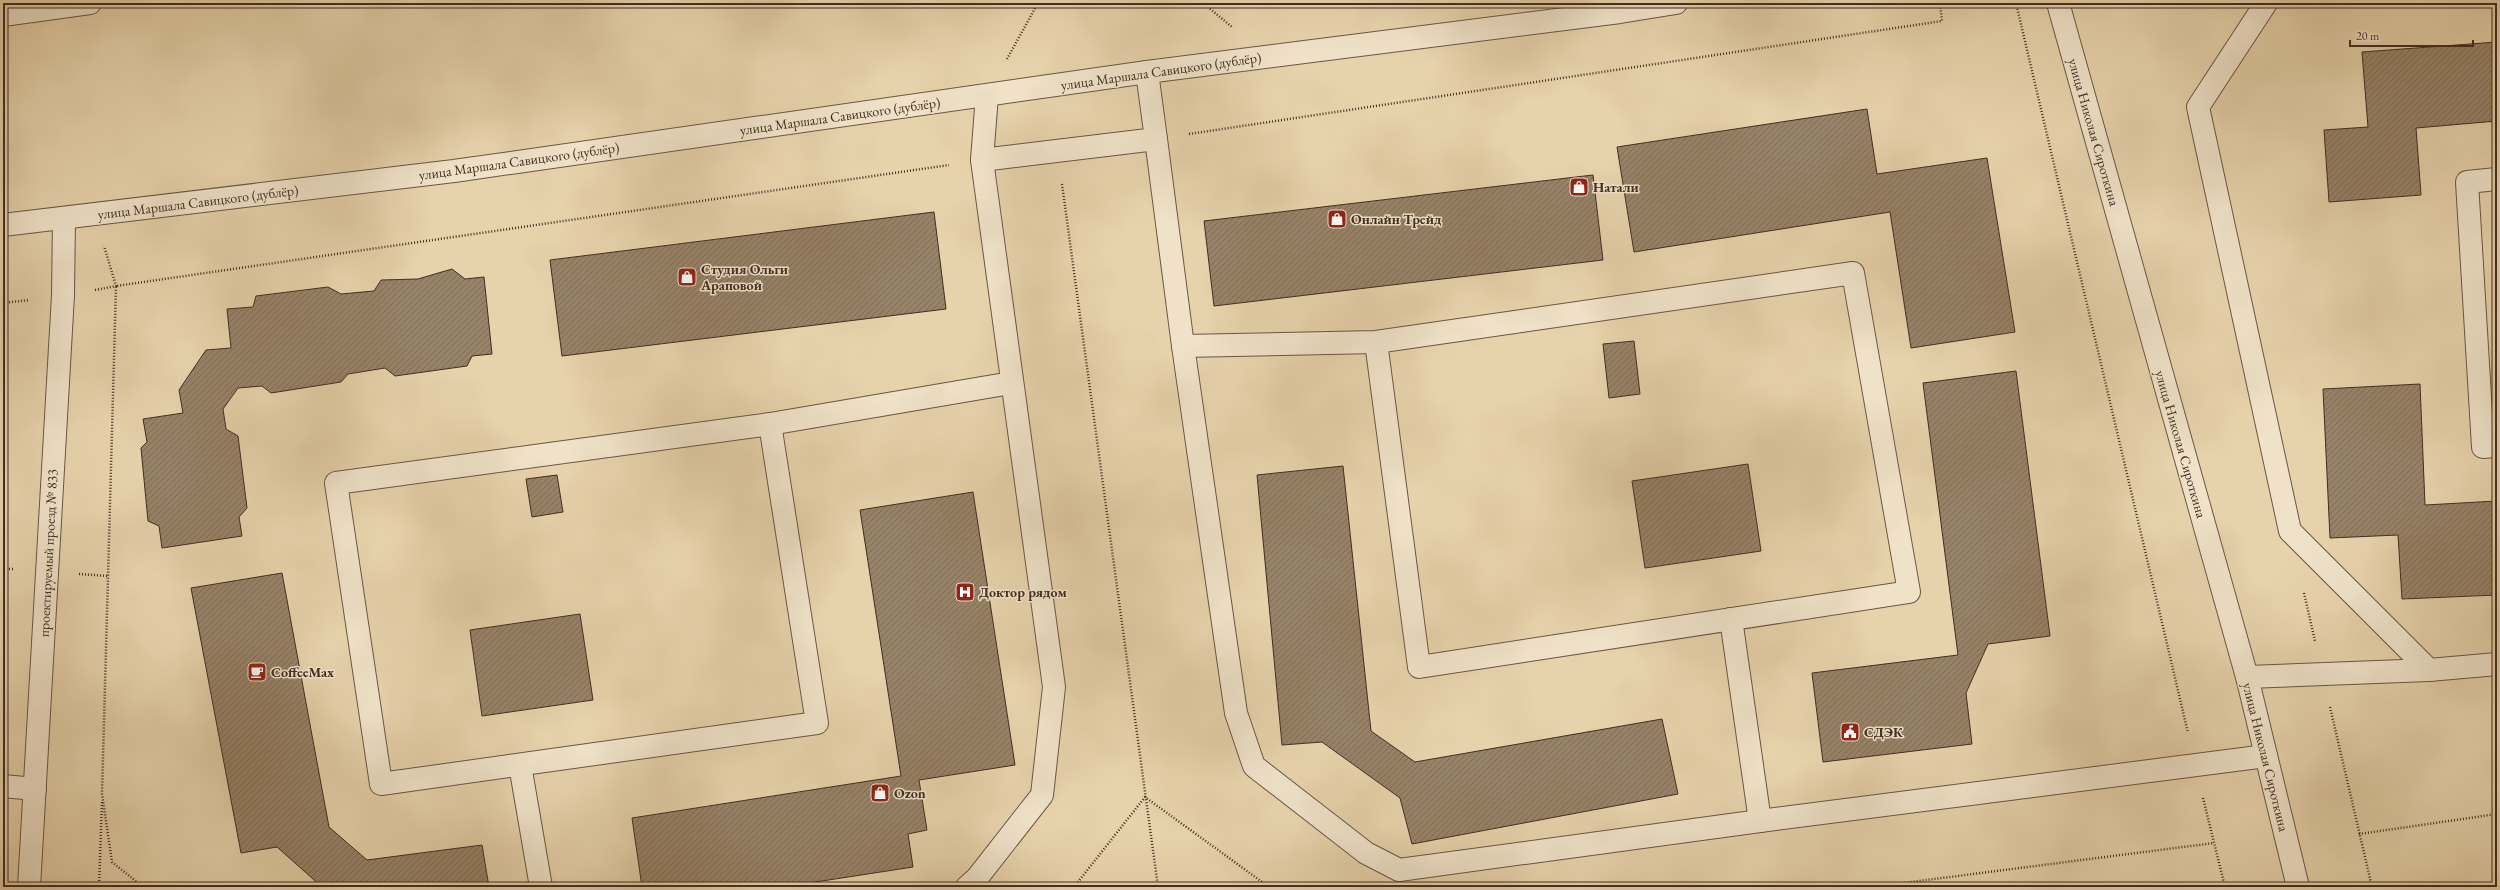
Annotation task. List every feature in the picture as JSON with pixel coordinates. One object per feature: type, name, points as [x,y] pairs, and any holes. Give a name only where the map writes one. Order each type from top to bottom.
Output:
[{"type":"street","points":[[3,15],[90,3]]},
{"type":"street","name":"улица Маршала Савицкого (дублёр)","points":[[3,225],[64,219],[454,171],[1147,72],[1620,12],[1676,3]]},
{"type":"street","name":"улица Николая Сироткина","points":[[2058,3],[2247,677],[2298,887]]},
{"type":"street","points":[[2266,3],[2198,107],[2290,530],[2430,670]]},
{"type":"street","points":[[1147,72],[1183,346],[1236,713],[1254,766],[1366,853],[1399,870],[1760,821],[2266,756]]},
{"type":"street","points":[[967,887],[977,878],[1042,795],[1054,687],[1011,383],[982,160],[987,95]]},
{"type":"street","points":[[982,160],[1156,139]]},
{"type":"street","points":[[2497,179],[2467,182],[2483,447],[2497,446]]},
{"type":"street","name":"проектируемый проезд № 833","points":[[29,887],[63,295],[64,219]]},
{"type":"street","points":[[1183,346],[1376,342],[1853,273],[1909,592],[1419,667],[1376,342]]},
{"type":"street","points":[[770,424],[817,723],[381,784],[336,483],[770,424],[1011,383]]},
{"type":"street","points":[[1730,619],[1760,821]]},
{"type":"street","points":[[2247,677],[2430,670],[2497,664]]},
{"type":"street","points":[[520,765],[541,887]]},
{"type":"street","points":[[3,786],[35,789]]},
{"type":"path","points":[[987,95],[1038,3]]},
{"type":"path","points":[[1186,135],[1942,21],[1940,3]]},
{"type":"path","points":[[2016,3],[2225,887]]},
{"type":"path","points":[[1057,151],[1158,887]]},
{"type":"path","points":[[99,887],[116,286],[982,160]]},
{"type":"path","points":[[3,377],[6,508],[3,566]]},
{"type":"path","points":[[102,794],[112,862],[143,887]]},
{"type":"path","points":[[1074,887],[1145,798]]},
{"type":"path","points":[[1145,798],[1270,887]]},
{"type":"path","points":[[2359,834],[2497,814]]},
{"type":"path","points":[[1872,887],[2214,842]]},
{"type":"building","points":[[2497,42],[2497,121],[2416,128],[2421,195],[2329,202],[2324,130],[2368,127],[2362,52]]},
{"type":"building","points":[[1867,109],[1877,174],[1987,158],[2015,332],[1911,348],[1890,212],[1634,252],[1617,147]]},
{"type":"building","points":[[1593,175],[1603,260],[1214,306],[1204,221]]},
{"type":"building","points":[[934,212],[946,309],[562,356],[550,260]]},
{"type":"building","points":[[452,269],[465,279],[484,277],[492,354],[472,356],[467,366],[395,376],[385,368],[348,374],[341,382],[271,393],[262,386],[238,388],[223,409],[226,429],[238,436],[247,508],[239,517],[242,536],[162,548],[159,526],[148,521],[141,448],[147,442],[143,419],[183,413],[179,390],[206,350],[231,348],[227,309],[253,307],[256,296],[328,287],[341,294],[374,291],[381,280],[418,279]]},
{"type":"building","points":[[1634,341],[1640,394],[1609,398],[1603,344]]},
{"type":"building","points":[[2016,371],[2050,636],[1988,644],[1966,693],[1972,744],[1823,762],[1812,673],[1958,655],[1923,383]]},
{"type":"building","points":[[2420,384],[2425,505],[2497,501],[2497,595],[2402,599],[2398,535],[2330,538],[2323,389]]},
{"type":"building","points":[[1748,464],[1761,551],[1645,568],[1632,481]]},
{"type":"building","points":[[1343,466],[1371,731],[1415,762],[1662,719],[1678,794],[1412,844],[1400,798],[1322,742],[1282,745],[1257,475]]},
{"type":"building","points":[[557,475],[563,512],[532,517],[526,479]]},
{"type":"building","points":[[973,492],[1015,765],[919,780],[927,830],[908,834],[913,867],[783,887],[642,887],[632,818],[901,776],[860,510]]},
{"type":"building","points":[[282,573],[329,827],[367,860],[482,845],[489,887],[322,887],[277,847],[241,853],[191,588]]},
{"type":"building","points":[[580,614],[593,700],[482,716],[470,630]]},
{"type":"place","name":"Натали","points":[[1579,187]]},
{"type":"place","name":"Онлайн Трейд","points":[[1337,219]]},
{"type":"place","name":"Студия Ольги Араповой","points":[[687,277]]},
{"type":"place","name":"Доктор рядом","points":[[965,592]]},
{"type":"place","name":"CoffeeMax","points":[[257,672]]},
{"type":"place","name":"СДЭК","points":[[1850,732]]},
{"type":"place","name":"Ozon","points":[[880,793]]}]
